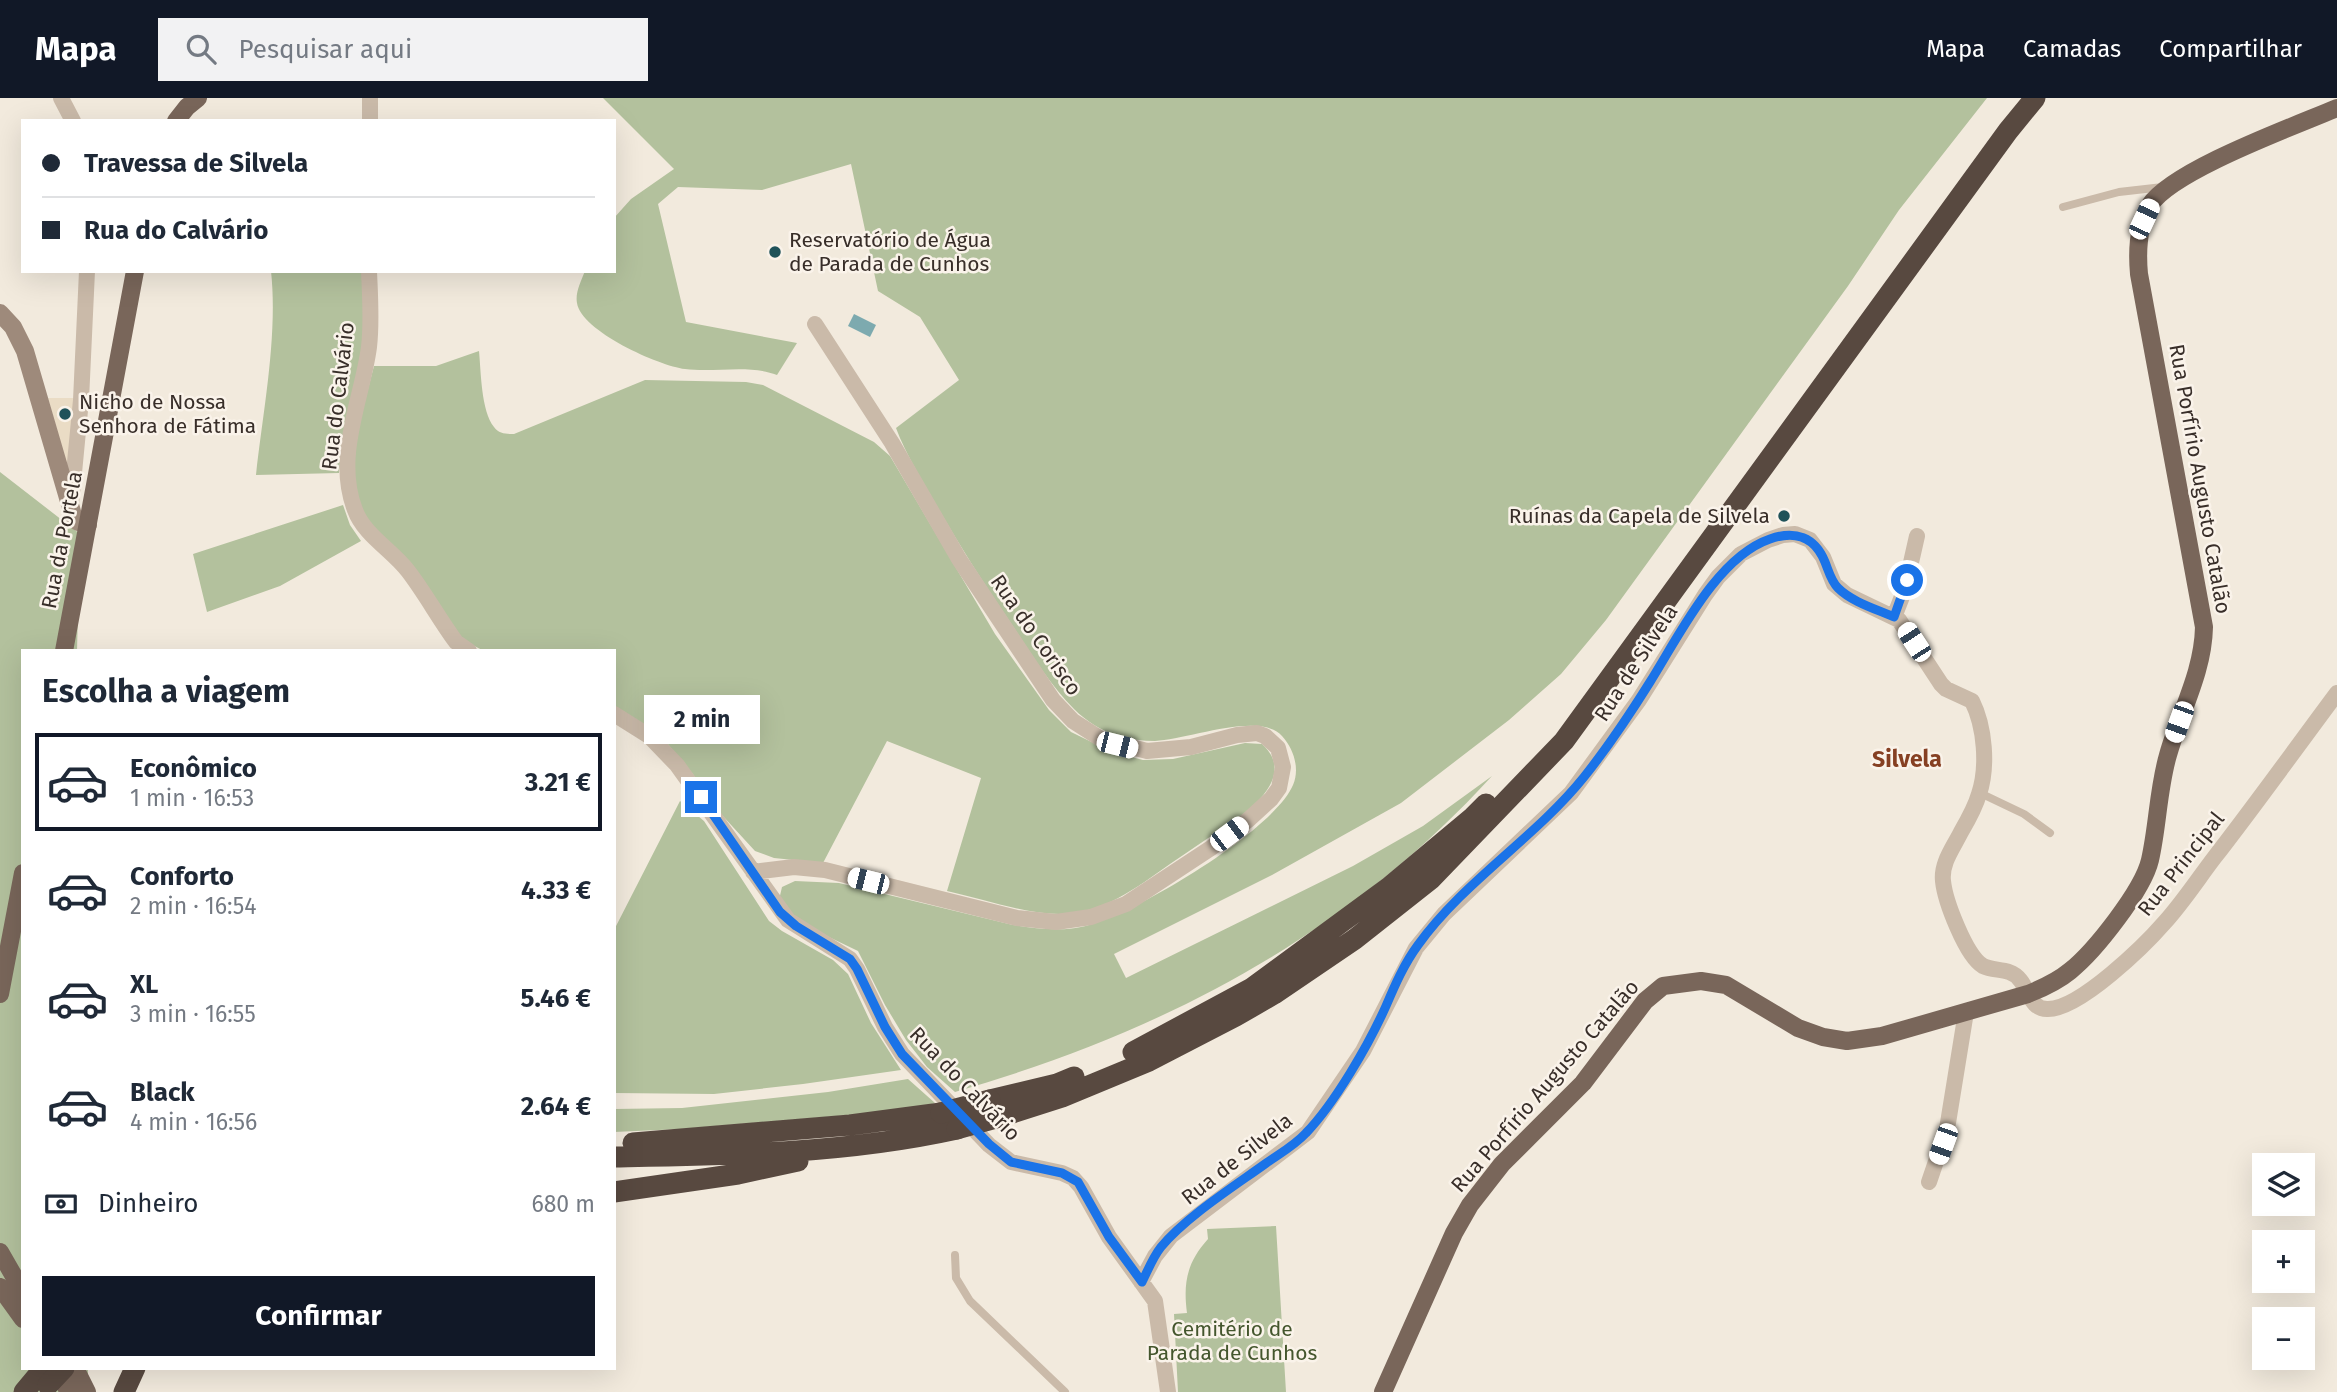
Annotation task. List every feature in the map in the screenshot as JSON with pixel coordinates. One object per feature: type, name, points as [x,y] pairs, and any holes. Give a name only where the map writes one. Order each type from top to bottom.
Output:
[{"type":"highway","points":[[616,1192],[755,1171],[862,1145],[957,1129],[995,1108],[1143,1048],[1252,988],[1388,888],[1473,817],[1553,732],[1980,145],[2017,98]]},
{"type":"highway","points":[[616,1144],[850,1125],[995,1108],[1062,1097],[1149,1061],[1236,1016],[1274,994],[1355,939],[1431,879],[1564,741],[2008,131],[2035,98]]},
{"type":"highway","points":[[616,1157],[754,1154],[862,1145]]},
{"type":"highway","points":[[124,1392],[134,1370]]},
{"type":"highway","points":[[24,1392],[46,1377]]},
{"type":"main road","points":[[178,119],[198,98]]},
{"type":"main road","points":[[2176,183],[2221,158],[2337,108]]},
{"type":"main road","name":"Rua Porfírio Augusto Catalão","points":[[1383,1392],[1454,1233],[1470,1205],[1502,1164],[1583,1083],[1645,1001],[1663,986],[1701,981],[1726,985],[1798,1028],[1823,1037],[1847,1041],[1882,1036],[2028,994],[2059,979],[2079,963],[2144,878],[2150,860],[2167,758],[2200,661],[2204,639],[2203,615],[2138,261],[2144,219],[2150,206],[2176,183]]},
{"type":"main road","name":"Rua da Portela","points":[[64,649],[135,273]]},
{"type":"main road","points":[[0,994],[4,951],[21,881]]},
{"type":"main road","points":[[0,1252],[21,1289]]},
{"type":"main road","points":[[0,1287],[21,1316]]},
{"type":"main road","points":[[76,1370],[87,1392]]},
{"type":"main road","points":[[46,1377],[69,1392]]},
{"type":"street","points":[[61,98],[72,119]]},
{"type":"street","points":[[370,98],[370,119]]},
{"type":"street","points":[[71,510],[81,400],[88,273]]},
{"type":"street","name":"Rua do Calvário","points":[[369,273],[370,343],[348,454],[352,500],[357,516],[365,527],[407,570],[452,637],[467,649]]},
{"type":"street","points":[[0,313],[13,327],[25,351],[71,510],[78,522],[88,525]]},
{"type":"street","name":"Rua do Corisco","points":[[753,872],[794,867],[825,870],[1017,918],[1056,922],[1091,918],[1126,904],[1211,848],[1261,809],[1279,788],[1282,778],[1283,767],[1278,748],[1265,736],[1257,733],[1237,735],[1191,747],[1147,751],[1101,740],[1086,732],[1067,716],[1053,700],[959,559],[892,443],[815,324]]},
{"type":"street","name":"Rua de Silvela","points":[[1142,1282],[1155,1256],[1171,1236],[1298,1141],[1316,1121],[1363,1051],[1398,978],[1420,942],[1444,914],[1553,811],[1586,775],[1639,700],[1705,595],[1732,562],[1741,554],[1783,535],[1803,536],[1817,548],[1839,589],[1894,617],[1902,624],[1941,684],[1972,701],[1980,726],[1984,762],[1980,793],[1945,862],[1944,888],[1957,923],[1977,960],[1985,967],[2019,976],[2028,994]]},
{"type":"street","points":[[1894,617],[1905,589],[1917,536]]},
{"type":"street","name":"Rua Principal","points":[[2028,994],[2039,1008],[2061,1006],[2096,985],[2136,951],[2166,921],[2337,692]]},
{"type":"street","name":"Rua do Calvário","points":[[616,716],[649,736],[677,765],[788,920],[850,959],[902,1054],[989,1144],[1011,1162],[1062,1173],[1078,1182],[1109,1237],[1157,1307],[1168,1392]]},
{"type":"street","points":[[1929,1182],[1947,1129],[1966,1012]]},
{"type":"lane","points":[[2063,207],[2119,192],[2176,183]]},
{"type":"lane","points":[[1980,793],[2024,814],[2050,833]]},
{"type":"lane","points":[[955,1255],[956,1278],[970,1301],[1065,1392]]},
{"type":"green space","points":[[603,98],[1987,98],[1899,210],[1848,286],[1606,620],[1561,674],[1509,720],[1401,803],[1272,875],[1114,954],[1126,978],[1353,866],[1423,826],[1492,776],[1435,833],[1375,885],[1312,931],[1246,972],[1178,1008],[1106,1040],[1032,1068],[955,1092],[927,1067],[906,1040],[858,951],[793,917],[779,900],[782,887],[795,881],[839,883],[1013,925],[1056,929],[1081,927],[1103,920],[1165,890],[1230,848],[1259,825],[1280,804],[1293,785],[1296,766],[1293,753],[1282,736],[1272,729],[1257,726],[1241,726],[1155,741],[1118,736],[1084,718],[1047,677],[952,533],[904,448],[896,428],[959,380],[920,317],[878,291],[851,164],[762,190],[678,187],[658,204],[686,322],[797,343],[777,375],[755,370],[696,370],[673,366],[640,354],[592,325],[577,303],[584,273],[616,273],[616,216],[631,199],[674,169]]},
{"type":"green space","points":[[271,273],[363,273],[364,341],[339,473],[256,475],[271,347]]},
{"type":"green space","points":[[479,351],[486,411],[498,431],[514,434],[645,380],[746,382],[763,385],[874,442],[890,456],[995,634],[1049,710],[1071,732],[1112,752],[1143,760],[1173,759],[1245,743],[1262,744],[1274,764],[1271,783],[1266,792],[1242,815],[1144,882],[1104,905],[1075,913],[1031,911],[947,891],[981,778],[887,741],[823,863],[774,858],[755,851],[721,814],[661,736],[616,707],[616,649],[480,649],[463,640],[400,566],[369,523],[359,504],[354,473],[359,426],[374,366],[436,366]]},
{"type":"green space","points":[[0,472],[80,534],[77,649],[21,649],[21,1370],[88,1370],[88,1392],[0,1392]]},
{"type":"green space","points":[[343,505],[350,525],[361,541],[280,586],[207,612],[193,554]]},
{"type":"green space","points":[[680,801],[704,821],[769,921],[833,960],[848,974],[871,1023],[901,1070],[714,1094],[616,1093],[616,926]]},
{"type":"green space","points":[[908,1079],[935,1103],[910,1110],[616,1132],[616,1109],[682,1108],[828,1092]]},
{"type":"green space","name":"Cemitério de Parada de Cunhos","points":[[1276,1226],[1286,1392],[1178,1392],[1174,1314],[1187,1313],[1188,1273],[1195,1256],[1208,1239],[1207,1229]]},
{"type":"shaded area","points":[[48,398],[76,398],[70,476]]},
{"type":"water","points":[[854,314],[876,325],[870,337],[848,326]]},
{"type":"place","name":"Reservatório de Água de Parada de Cunhos","points":[[775,252]]},
{"type":"place","name":"Nicho de Nossa Senhora de Fátima","points":[[65,414]]},
{"type":"place","name":"Ruínas da Capela de Silvela","points":[[1784,516]]},
{"type":"district","name":"Silvela","points":[[1907,759]]},
{"type":"route","points":[[701,797],[780,912],[796,926],[850,959],[892,1041],[902,1054],[1004,1157],[1019,1165],[1068,1175],[1078,1182],[1109,1237],[1142,1282],[1160,1248],[1171,1236],[1308,1132],[1363,1051],[1416,948],[1444,914],[1553,811],[1586,775],[1639,700],[1705,595],[1732,562],[1741,554],[1768,540],[1783,535],[1803,536],[1817,548],[1839,589],[1894,617],[1907,580]]}]
